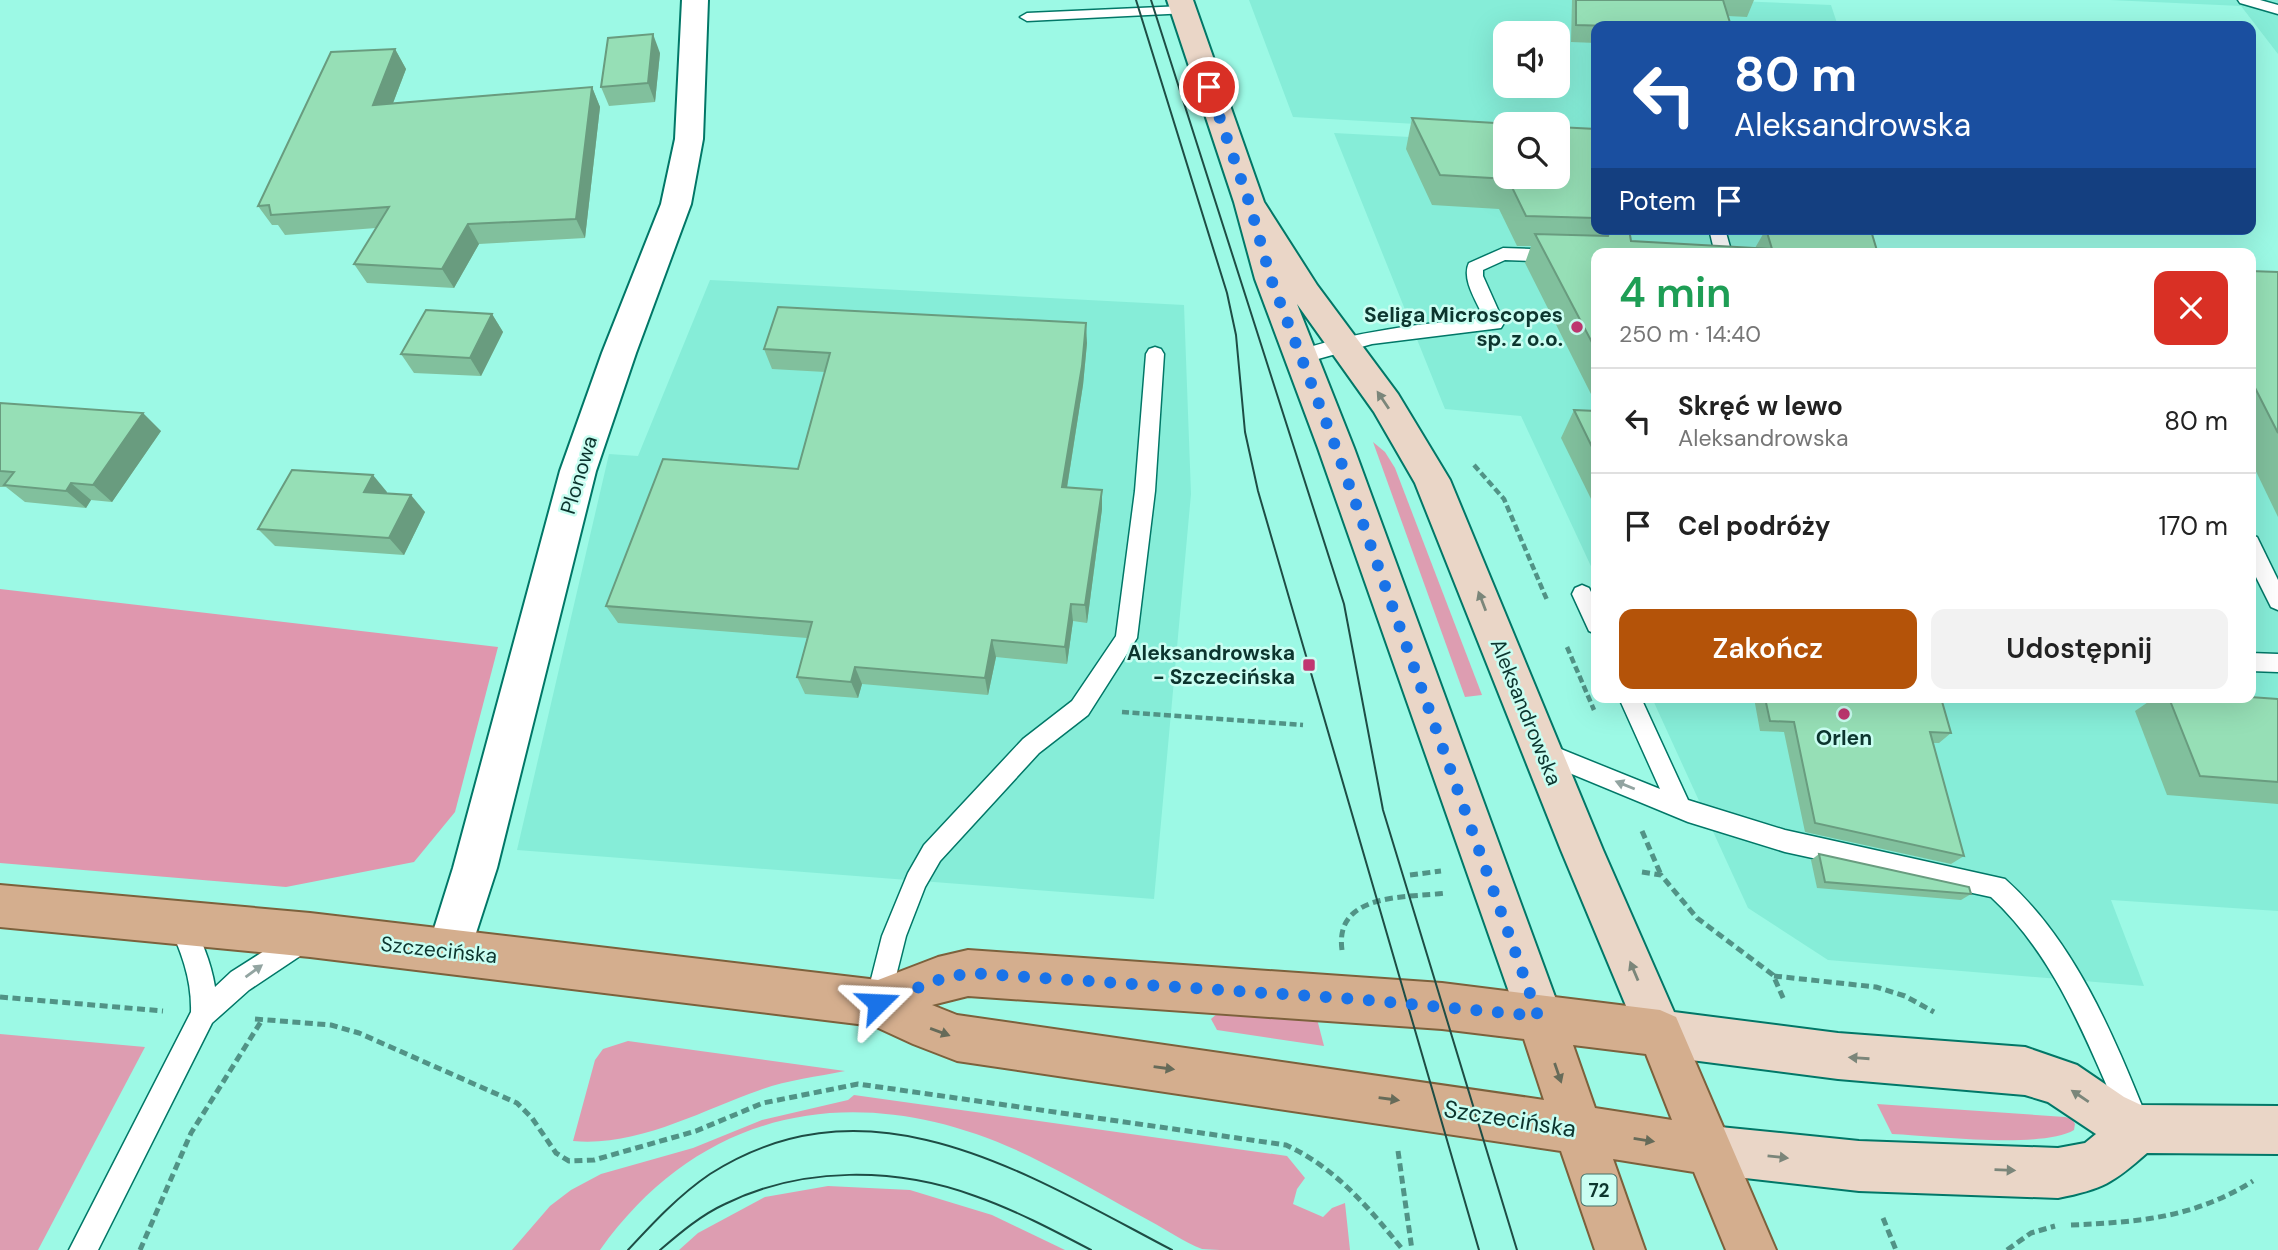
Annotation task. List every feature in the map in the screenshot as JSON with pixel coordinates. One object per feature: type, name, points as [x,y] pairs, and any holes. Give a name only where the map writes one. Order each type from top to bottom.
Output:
[{"type":"main road","name":"Aleksandrowska","points":[[1181,5],[1249,202],[1271,279],[1341,461],[1620,1250]]},
{"type":"main road","name":"Aleksandrowska","points":[[1249,202],[1306,293],[1405,433],[1432,480],[1470,568],[1541,751],[1751,1250]]},
{"type":"main road","name":"Szczecińska","points":[[0,906],[310,935],[878,1003],[929,1028],[957,1038],[1398,1101],[1710,1150],[1859,1166],[2058,1172],[2083,1168],[2105,1159],[2121,1140],[2139,1129]]},
{"type":"main road","name":"Szczecińska","points":[[878,1003],[938,980],[968,973],[1356,999],[1538,1016],[1831,1055],[2025,1071],[2060,1082],[2107,1114],[2139,1129],[2278,1130]]},
{"type":"street","name":"Plonowa","points":[[449,951],[475,868],[578,471],[619,353],[676,204],[689,139],[695,0]]},
{"type":"lane","points":[[2245,0],[2278,10]]},
{"type":"lane","points":[[1027,17],[1181,5]]},
{"type":"lane","points":[[1300,357],[1343,342],[1495,323],[1474,276],[1475,267],[1503,254],[1591,257]]},
{"type":"lane","points":[[878,1003],[894,936],[916,881],[932,853],[1031,746],[1080,708],[1126,638],[1145,491],[1155,354]]},
{"type":"lane","points":[[2256,555],[2278,601]]},
{"type":"lane","points":[[1582,594],[1591,614]]},
{"type":"lane","points":[[2256,662],[2278,663]]},
{"type":"lane","points":[[1632,703],[1684,810]]},
{"type":"lane","points":[[1541,751],[1684,810],[1785,842],[1997,887],[2015,900],[2047,942],[2072,988],[2139,1129]]},
{"type":"lane","points":[[180,922],[196,955],[202,975],[203,1014]]},
{"type":"lane","points":[[83,1250],[203,1014],[240,981],[310,935]]},
{"type":"path","points":[[1080,708],[1303,725]]},
{"type":"path","points":[[1410,875],[1446,870]]},
{"type":"path","points":[[1631,870],[1661,876],[1697,918],[1773,975],[1788,1007]]},
{"type":"path","points":[[1344,956],[1341,932],[1347,918],[1357,909],[1367,903],[1447,892]]},
{"type":"path","points":[[0,997],[331,1026],[359,1034],[517,1103],[532,1118],[556,1153],[569,1161],[594,1160],[696,1131],[763,1103],[858,1084],[1286,1145],[1309,1154],[1342,1181],[1403,1250]]},
{"type":"path","points":[[139,1250],[191,1133],[262,1020]]},
{"type":"path","points":[[1397,1149],[1412,1250]]},
{"type":"path","points":[[2007,1250],[2031,1233],[2055,1226],[2121,1223],[2199,1211],[2222,1201],[2260,1174]]},
{"type":"path","points":[[1884,1221],[1896,1250]]},
{"type":"shaded area","points":[[1249,0],[1712,0],[1831,5],[1836,21],[1591,21],[1591,134],[1570,133],[1570,112],[1493,112],[1493,128],[1293,117]]},
{"type":"shaded area","points":[[2110,0],[2278,0],[2278,54],[2256,25],[2256,21],[2253,21],[2241,6]]},
{"type":"shaded area","points":[[1334,133],[1493,141],[1493,189],[1567,189],[1591,222],[1591,235],[1872,235],[1876,248],[1591,248],[1591,566],[1521,416],[1445,409]]},
{"type":"shaded area","points":[[2256,278],[2278,280],[2278,911],[2111,900],[2144,986],[1828,960],[1748,908],[1654,703],[2256,703]]},
{"type":"shaded area","points":[[710,280],[1184,305],[1191,494],[1154,899],[517,850],[609,454],[638,456]]},
{"type":"shaded area","points":[[1373,442],[1385,452],[1395,468],[1482,695],[1465,697]]},
{"type":"shaded area","points":[[0,589],[498,647],[455,812],[414,862],[286,887],[0,863]]},
{"type":"shaded area","points":[[1219,1012],[1317,1019],[1324,1046],[1217,1030],[1211,1019]]},
{"type":"shaded area","points":[[0,1034],[145,1047],[38,1250],[0,1250]]},
{"type":"shaded area","points":[[628,1041],[845,1071],[770,1087],[645,1133],[621,1139],[573,1141],[595,1060],[603,1049]]},
{"type":"shaded area","points":[[854,1095],[1287,1156],[1305,1178],[1297,1189],[1293,1204],[1323,1217],[1332,1208],[1345,1203],[1350,1250],[1202,1249],[1029,1156],[969,1132],[910,1117],[851,1112],[795,1118],[741,1134],[690,1161],[643,1200],[600,1250],[512,1250],[550,1206],[571,1190],[601,1174],[693,1148],[762,1120],[848,1100]]},
{"type":"shaded area","points":[[1877,1104],[2065,1117],[2072,1119],[2075,1124],[2074,1130],[2059,1136],[2038,1139],[1987,1140],[1892,1134]]},
{"type":"shaded area","points":[[828,1186],[910,1190],[992,1215],[1065,1250],[679,1250],[698,1233],[765,1197]]},
{"type":"building","points":[[1576,0],[1723,0],[1729,21],[1591,21],[1591,25],[1576,25]]},
{"type":"building","points":[[653,34],[648,83],[601,87],[608,38]]},
{"type":"building","points":[[395,49],[373,105],[592,87],[576,219],[468,224],[442,269],[354,264],[389,207],[271,215],[269,205],[258,206],[331,52]]},
{"type":"building","points":[[1412,118],[1493,123],[1493,178],[1440,175]]},
{"type":"building","points":[[1570,128],[1591,129],[1591,218],[1526,216],[1513,189],[1570,189]]},
{"type":"building","points":[[1535,234],[1630,235],[1631,241],[1754,248],[1591,248],[1591,340]]},
{"type":"building","points":[[1768,235],[1872,235],[1876,248],[1772,248]]},
{"type":"building","points":[[2256,271],[2278,272],[2278,433],[2256,390]]},
{"type":"building","points":[[778,307],[1086,323],[1082,366],[1062,487],[1102,490],[1085,605],[1071,604],[1065,647],[992,640],[985,678],[855,667],[851,682],[797,677],[812,622],[606,606],[663,459],[798,469],[830,353],[764,349]]},
{"type":"building","points":[[426,310],[492,314],[470,358],[401,354]]},
{"type":"building","points":[[0,403],[143,413],[93,485],[71,483],[66,491],[4,485],[14,472],[0,471]]},
{"type":"building","points":[[1574,410],[1591,411],[1591,445]]},
{"type":"building","points":[[292,470],[373,475],[364,492],[411,495],[389,538],[258,529]]},
{"type":"building","points":[[2256,697],[2278,699],[2278,782],[2200,776],[2171,703],[2256,703]]},
{"type":"building","points":[[1766,703],[1942,703],[1951,733],[1930,732],[1964,856],[1815,823],[1794,722],[1770,721]]},
{"type":"building","points":[[1819,854],[1969,887],[1971,894],[1825,882]]},
{"type":"tram line","points":[[1136,0],[1227,293],[1236,335],[1245,432],[1258,491],[1479,1250]]},
{"type":"tram line","points":[[1151,0],[1344,604],[1383,810],[1517,1250]]},
{"type":"tram line","points":[[628,1250],[677,1200],[710,1174],[770,1145],[829,1132],[888,1133],[947,1145],[1004,1166],[1061,1192],[1172,1250]]},
{"type":"tram line","points":[[660,1250],[708,1213],[755,1192],[817,1177],[849,1175],[881,1176],[945,1186],[1005,1208],[1091,1250]]},
{"type":"place","name":"Seliga Microscopes sp. z o.o.","points":[[1577,327]]},
{"type":"place","name":"Aleksandrowska - Szczecińska","points":[[1309,665]]},
{"type":"place","name":"Orlen","points":[[1844,714]]},
{"type":"route","points":[[878,1003],[938,980],[968,973],[1356,999],[1538,1016],[1336,448],[1271,279],[1249,202],[1209,87]]}]
